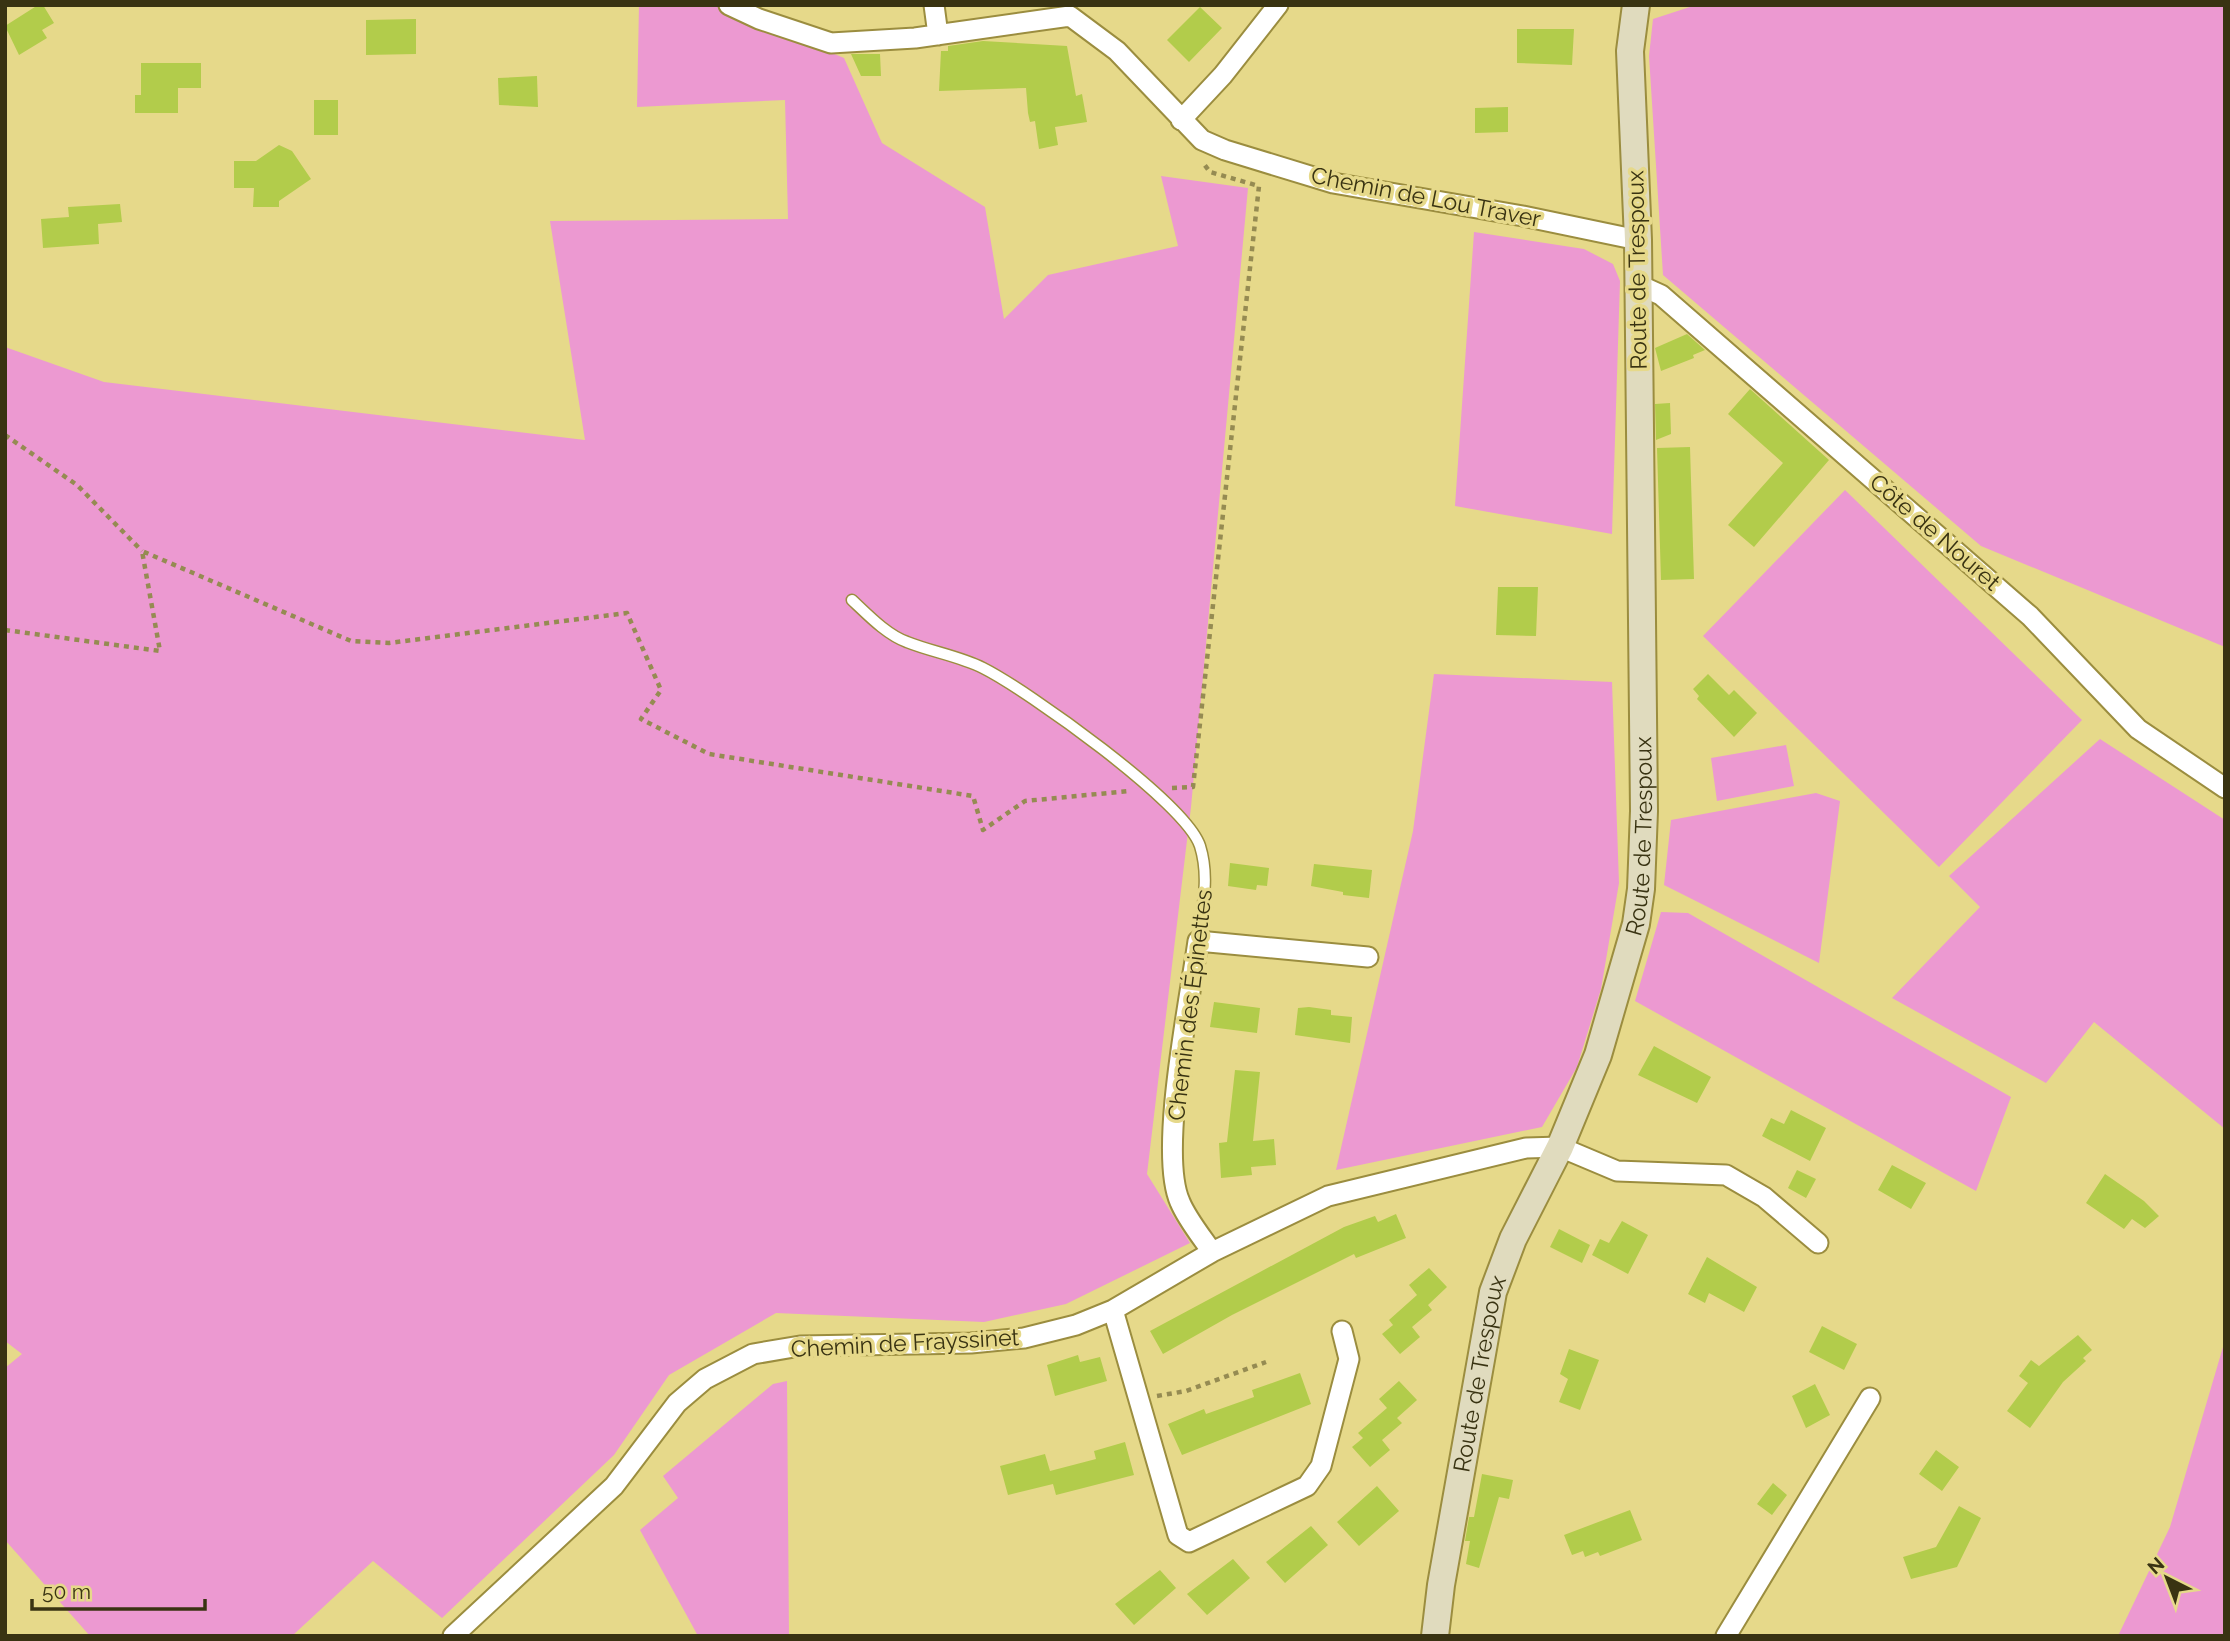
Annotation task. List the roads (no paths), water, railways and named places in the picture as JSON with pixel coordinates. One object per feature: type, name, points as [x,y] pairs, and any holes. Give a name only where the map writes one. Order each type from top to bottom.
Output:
[{"type":"street","name":"Chemin de Lou Traver","points":[[729,5],[759,19],[831,43],[937,35],[1068,11],[1116,51],[1202,140],[1225,150],[1333,183],[1523,216],[1638,240]]},
{"type":"street","points":[[934,5],[937,35]]},
{"type":"street","points":[[1181,120],[1223,75],[1278,5]]},
{"type":"street","name":"Route de Trespoux","points":[[1435,1636],[1442,1576],[1493,1292],[1513,1240],[1560,1147],[1598,1055],[1636,924],[1641,889],[1644,811],[1639,285],[1630,51],[1636,5]]},
{"type":"street","name":"Côte de Nouret","points":[[1639,285],[1661,295],[2019,607],[2138,729],[2225,788]]},
{"type":"street","points":[[1198,941],[1368,957]]},
{"type":"street","name":"Chemin des Épinettes","points":[[1198,941],[1180,1070],[1172,1155],[1179,1201],[1212,1252]]},
{"type":"street","points":[[1560,1147],[1617,1171],[1726,1175],[1764,1197],[1818,1243]]},
{"type":"street","name":"Chemin de Frayssinet","points":[[453,1636],[614,1486],[677,1403],[705,1379],[753,1354],[800,1346],[971,1343],[1024,1338],[1076,1325],[1113,1310],[1212,1252],[1328,1196],[1526,1148],[1560,1147]]},
{"type":"street","points":[[1113,1310],[1178,1535],[1189,1542],[1307,1486],[1321,1466],[1349,1359],[1342,1331]]},
{"type":"street","points":[[1726,1636],[1870,1398]]},
{"type":"lane","name":"Chemin des Épinettes","points":[[852,600],[905,642],[981,667],[1031,695],[1150,789],[1181,818],[1199,843],[1207,875],[1198,941]]}]
